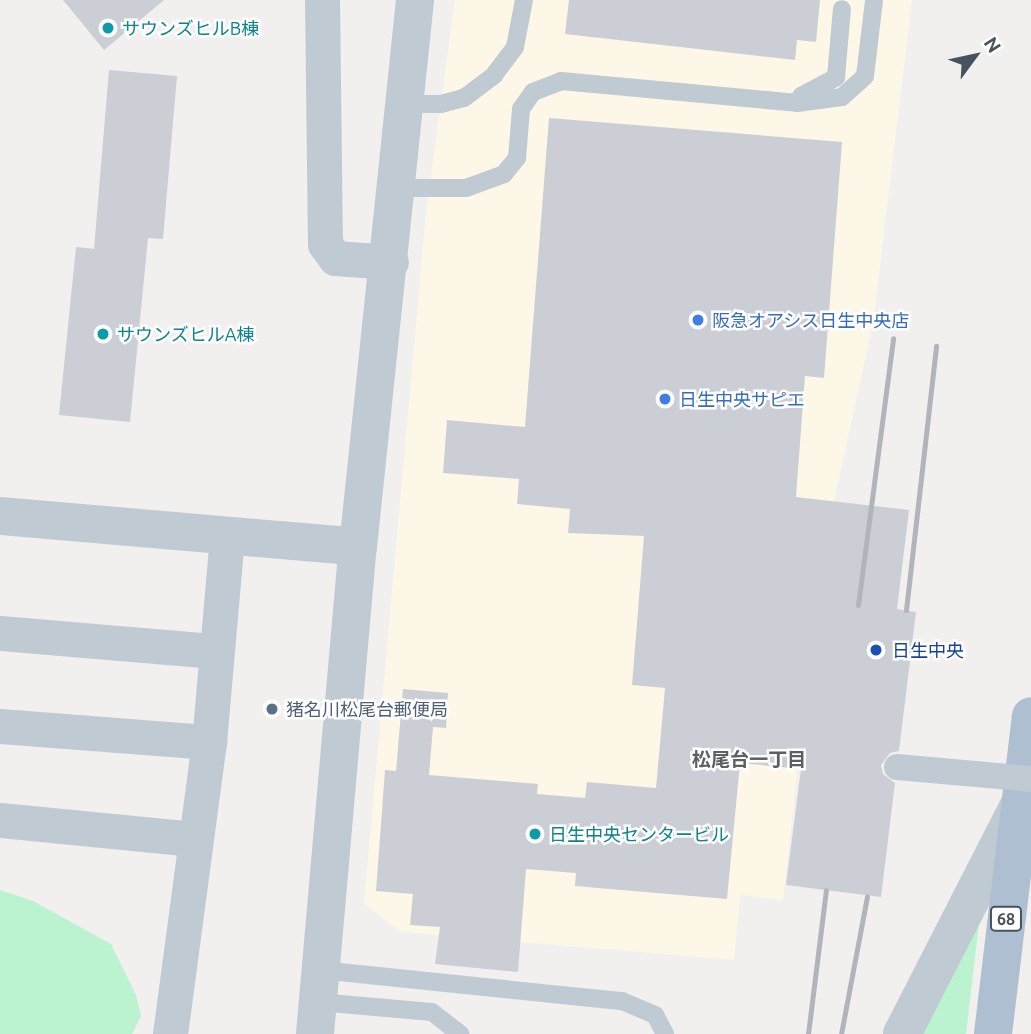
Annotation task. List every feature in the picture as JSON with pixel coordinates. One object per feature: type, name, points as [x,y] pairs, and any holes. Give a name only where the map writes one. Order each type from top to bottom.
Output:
[{"type":"main road","name":"68","points":[[993,1034],[1025,792],[1031,716]]},
{"type":"street","points":[[322,0],[325,244],[335,258],[391,262]]},
{"type":"street","points":[[318,1002],[358,547],[391,262],[415,0]]},
{"type":"street","points":[[0,516],[358,547]]},
{"type":"street","points":[[170,1034],[209,742],[227,537]]},
{"type":"street","points":[[0,632],[215,651]]},
{"type":"street","points":[[0,726],[209,742]]},
{"type":"street","points":[[897,767],[1025,792],[902,1034]]},
{"type":"street","points":[[0,820],[194,839]]},
{"type":"lane","points":[[405,104],[440,104],[464,98],[494,75],[516,47],[524,0]]},
{"type":"lane","points":[[397,188],[466,188],[504,174],[517,158],[521,109],[533,92],[561,81],[783,102],[842,97],[865,76],[874,0]]},
{"type":"lane","points":[[783,102],[817,90],[836,78],[842,9]]},
{"type":"lane","points":[[318,1002],[622,1001],[655,1015],[665,1034]]},
{"type":"lane","points":[[318,1002],[432,1012],[460,1034]]},
{"type":"shaded area","points":[[455,0],[912,0],[873,323],[820,565],[783,900],[740,895],[734,960],[401,932],[364,904],[426,213]]},
{"type":"green space","points":[[0,890],[33,901],[111,944],[136,995],[141,1016],[132,1034],[0,1034]]},
{"type":"green space","points":[[981,906],[966,1034],[921,1034]]},
{"type":"building","name":"サウンズヒルB棟","points":[[63,0],[164,0],[104,50]]},
{"type":"building","points":[[569,0],[820,0],[816,42],[797,40],[795,60],[565,34]]},
{"type":"building","points":[[109,70],[177,76],[163,239],[148,238],[130,422],[59,415],[76,247],[94,249]]},
{"type":"building","points":[[549,118],[842,142],[824,378],[805,376],[796,497],[909,510],[897,609],[916,612],[899,751],[890,753],[881,765],[883,774],[895,783],[881,897],[786,885],[801,769],[740,763],[727,899],[575,886],[576,873],[526,869],[518,972],[435,964],[440,927],[410,925],[413,894],[376,891],[385,770],[396,771],[403,689],[448,693],[446,728],[433,727],[429,775],[538,784],[537,794],[585,798],[587,782],[656,788],[665,688],[632,685],[644,536],[568,533],[570,509],[517,504],[519,479],[443,473],[447,420],[525,427]]},
{"type":"railway","points":[[858,605],[893,338]]},
{"type":"railway","points":[[906,610],[936,346]]},
{"type":"railway","points":[[808,1034],[826,890]]},
{"type":"railway","points":[[841,1034],[867,896]]},
{"type":"place","name":"サウンズヒルB棟","points":[[108,28]]},
{"type":"place","name":"阪急オアシス日生中央店","points":[[698,320]]},
{"type":"place","name":"サウンズヒルA棟","points":[[103,334]]},
{"type":"place","name":"日生中央サピエ","points":[[665,399]]},
{"type":"place","name":"日生中央","points":[[876,650]]},
{"type":"place","name":"猪名川松尾台郵便局","points":[[272,709]]},
{"type":"place","name":"日生中央センタービル","points":[[535,834]]},
{"type":"district","name":"松尾台一丁目","points":[[749,760]]}]
